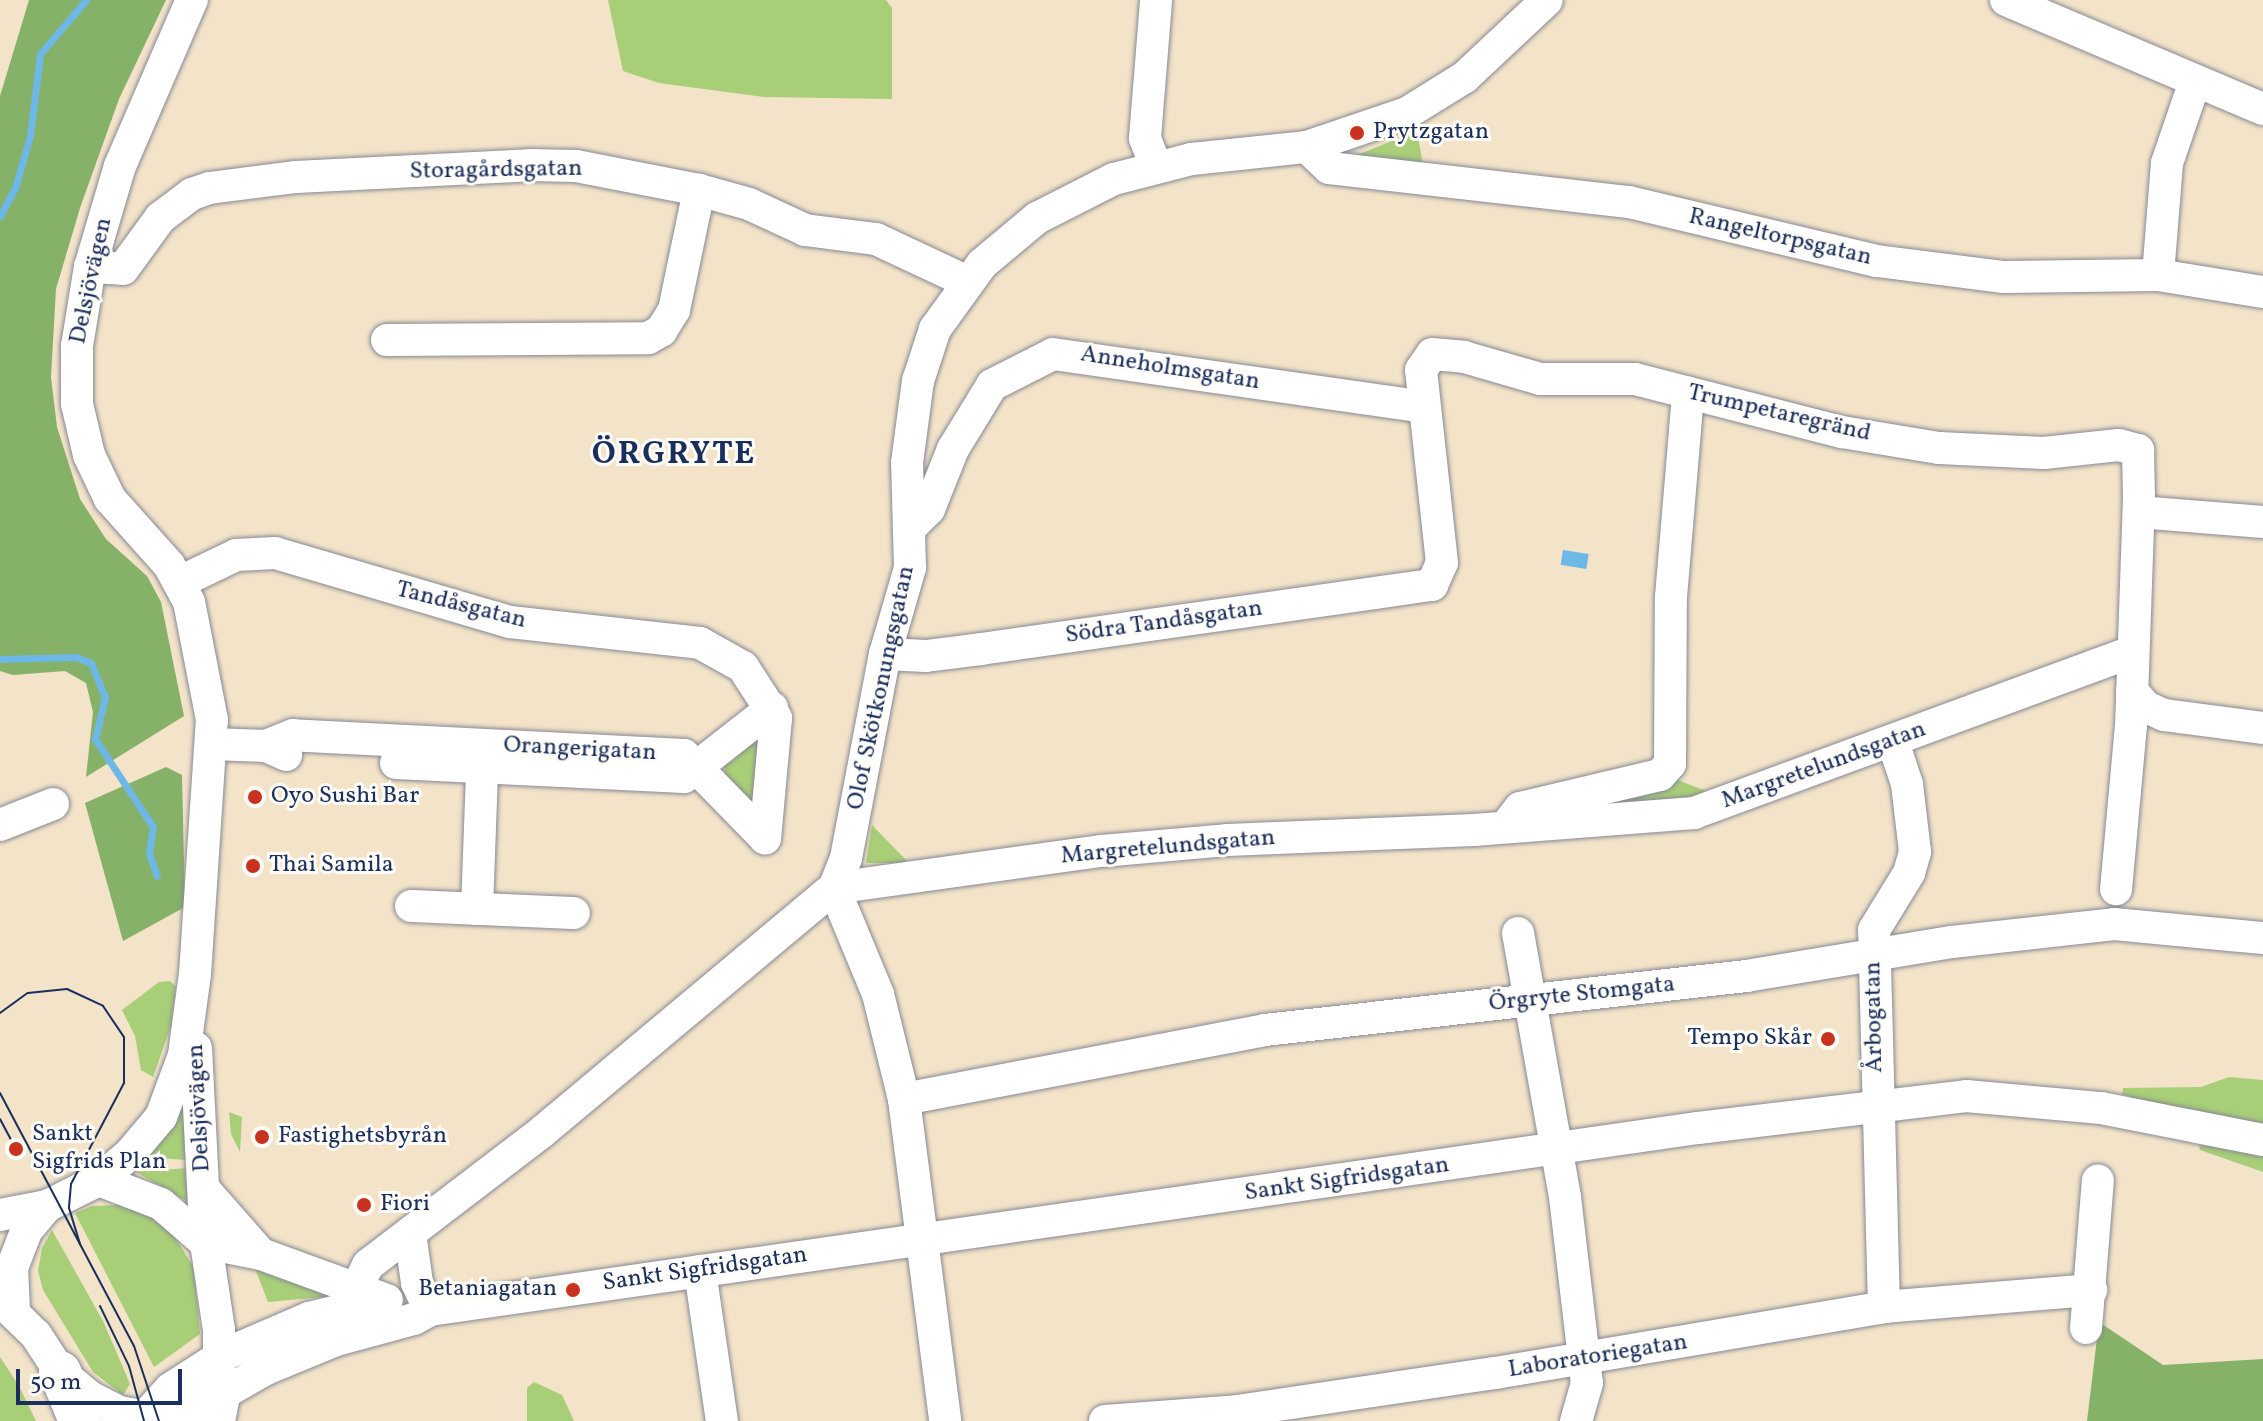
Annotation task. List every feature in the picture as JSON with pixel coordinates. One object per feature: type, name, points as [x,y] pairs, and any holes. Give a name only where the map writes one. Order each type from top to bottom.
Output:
[{"type":"main road","points":[[60,1372],[80,1421]]},
{"type":"street","name":"Delsjövägen","points":[[99,1180],[149,1134],[166,1107],[187,1042],[212,744],[200,639],[180,582],[110,499],[84,439],[75,362],[90,267],[120,166],[192,0]]},
{"type":"street","points":[[1156,0],[1145,138],[1156,167]]},
{"type":"street","name":"Olof Skötkonungsgatan","points":[[834,888],[846,858],[885,654],[905,594],[910,528],[907,463],[918,381],[935,329],[968,282],[1005,241],[1037,218],[1114,179],[1156,167],[1307,147],[1430,102],[1465,77],[1547,0]]},
{"type":"street","points":[[2006,0],[2263,109]]},
{"type":"street","points":[[2158,275],[2167,163],[2195,81]]},
{"type":"street","name":"Rangeltorpsgatan","points":[[1307,147],[1329,168],[1629,202],[1877,261],[2004,277],[2158,275],[2263,292]]},
{"type":"street","name":"Storagårdsgatan","points":[[90,267],[123,269],[175,204],[220,185],[530,165],[576,166],[699,190],[749,204],[805,230],[876,239],[968,282]]},
{"type":"street","points":[[387,340],[648,338],[661,331],[674,310],[699,190]]},
{"type":"street","name":"Anneholmsgatan","points":[[910,528],[929,509],[953,449],[992,385],[1009,372],[1053,354],[1424,407]]},
{"type":"street","name":"Trumpetaregränd","points":[[1424,407],[1425,359],[1444,354],[1540,379],[1635,379],[1842,432],[1939,448],[2044,453],[2119,445],[2138,450],[2139,512]]},
{"type":"street","points":[[1504,827],[1520,808],[1660,775],[1670,764],[1670,612],[1688,393]]},
{"type":"street","name":"Södra Tandåsgatan","points":[[885,654],[926,656],[1432,585],[1439,577],[1442,563],[1424,407]]},
{"type":"street","points":[[2116,889],[2132,691],[2131,652],[2139,512],[2263,522]]},
{"type":"street","name":"Tandåsgatan","points":[[180,582],[236,555],[275,553],[510,622],[700,643],[743,667],[772,708]]},
{"type":"street","name":"Margretelundsgatan","points":[[834,888],[1102,851],[1694,813],[2131,652]]},
{"type":"street","points":[[2132,691],[2146,707],[2164,715],[2263,728]]},
{"type":"street","points":[[772,708],[776,718],[765,838],[695,768],[772,708]]},
{"type":"street","name":"Årbogatan","points":[[1884,1307],[1874,930],[1909,873],[1915,852],[1907,784],[1893,742]]},
{"type":"street","name":"Orangerigatan","points":[[212,744],[266,746],[291,757],[483,756],[684,777],[695,768]]},
{"type":"street","points":[[477,909],[483,756]]},
{"type":"street","points":[[0,825],[53,804]]},
{"type":"street","points":[[47,1206],[17,1249],[7,1305],[60,1372],[90,1397],[142,1419],[187,1414],[218,1391],[264,1335],[350,1299],[368,1265],[543,1131],[834,888],[878,994],[904,1099],[945,1421]]},
{"type":"street","points":[[411,906],[574,913]]},
{"type":"street","name":"Örgryte Stomgata","points":[[904,1099],[1265,1030],[1449,1007],[1529,1004],[2114,924],[2263,938]]},
{"type":"street","points":[[1518,933],[1556,1150],[1587,1383],[1576,1421]]},
{"type":"street","name":"Delsjövägen","points":[[195,974],[206,1243]]},
{"type":"street","name":"Sankt Sigfridsgatan","points":[[218,1391],[336,1340],[414,1319],[430,1310],[1878,1105],[1966,1096],[2032,1100],[2101,1108],[2263,1140]]},
{"type":"street","points":[[0,1215],[47,1206],[99,1180],[161,1204],[206,1243],[218,1391]]},
{"type":"street","points":[[2086,1328],[2098,1180]]},
{"type":"street","name":"Sankt Sigfridsgatan","points":[[204,1189],[261,1254]]},
{"type":"street","points":[[410,1233],[417,1283],[430,1310]]},
{"type":"street","name":"Sankt Sigfridsgatan","points":[[206,1243],[261,1254],[350,1299],[387,1300],[430,1310]]},
{"type":"street","points":[[700,1271],[722,1421]]},
{"type":"street","name":"Laboratoriegatan","points":[[1105,1421],[1237,1411],[1582,1360],[1884,1307],[2091,1290]]},
{"type":"green space","points":[[29,0],[166,0],[119,99],[80,208],[56,289],[51,377],[57,427],[80,499],[106,539],[147,576],[161,602],[184,716],[86,777],[93,712],[86,683],[65,671],[13,675],[0,671],[0,96]]},
{"type":"green space","points":[[608,0],[886,0],[892,8],[892,99],[764,97],[659,83],[623,71]]},
{"type":"green space","points":[[1417,131],[1424,170],[1357,161],[1357,155]]},
{"type":"green space","points":[[762,725],[761,819],[725,777],[724,756]]},
{"type":"green space","points":[[166,767],[182,775],[185,907],[123,941],[85,803]]},
{"type":"green space","points":[[1678,780],[1716,795],[1527,815],[1672,783]]},
{"type":"green space","points":[[872,825],[906,860],[905,863],[866,863]]},
{"type":"green space","points":[[170,981],[176,987],[171,1026],[153,1077],[141,1070],[135,1036],[122,1010],[159,982]]},
{"type":"green space","points":[[2229,1077],[2263,1080],[2263,1123],[2195,1117],[2122,1094],[2123,1088],[2201,1087]]},
{"type":"green space","points":[[181,1104],[187,1106],[186,1160],[144,1157]]},
{"type":"green space","points":[[229,1112],[242,1117],[240,1152],[231,1134]]},
{"type":"green space","points":[[2199,1145],[2263,1152],[2263,1172],[2200,1150]]},
{"type":"green space","points":[[190,1168],[192,1204],[136,1172],[145,1171]]},
{"type":"green space","points":[[117,1205],[144,1212],[170,1229],[194,1268],[200,1334],[154,1367],[75,1213],[92,1206]]},
{"type":"green space","points":[[52,1230],[103,1321],[130,1384],[123,1395],[93,1372],[43,1290],[38,1271],[42,1248]]},
{"type":"green space","points":[[254,1266],[334,1296],[268,1302]]},
{"type":"green space","points":[[2099,1322],[2163,1365],[2263,1359],[2263,1421],[2087,1421]]},
{"type":"green space","points":[[0,1357],[19,1386],[36,1421],[0,1421]]},
{"type":"green space","points":[[534,1382],[562,1395],[574,1421],[527,1421],[527,1388]]},
{"type":"water","points":[[1563,550],[1589,554],[1586,569],[1561,565]]},
{"type":"waterway","points":[[0,216],[15,188],[30,136],[40,54],[86,0]]},
{"type":"waterway","points":[[0,659],[76,657],[91,663],[105,697],[95,739],[153,827],[149,853],[157,876]]},
{"type":"tram line","points":[[0,1013],[28,993],[67,989],[103,1006],[124,1037],[124,1083],[71,1184],[69,1208],[80,1244]]},
{"type":"tram line","points":[[0,1093],[134,1346],[159,1421]]},
{"type":"tram line","points":[[0,1119],[15,1147]]},
{"type":"tram line","points":[[100,1306],[129,1366],[144,1421]]},
{"type":"place","name":"Prytzgatan","points":[[1357,133]]},
{"type":"place","name":"Oyo Sushi Bar","points":[[255,797]]},
{"type":"place","name":"Thai Samila","points":[[253,866]]},
{"type":"place","name":"Tempo Skår","points":[[1828,1039]]},
{"type":"place","name":"Fastighetsbyrån","points":[[262,1137]]},
{"type":"place","name":"Sankt Sigfrids Plan","points":[[16,1149]]},
{"type":"place","name":"Fiori","points":[[364,1205]]},
{"type":"place","name":"Betaniagatan","points":[[573,1290]]},
{"type":"district","name":"ÖRGRYTE","points":[[674,455]]}]
